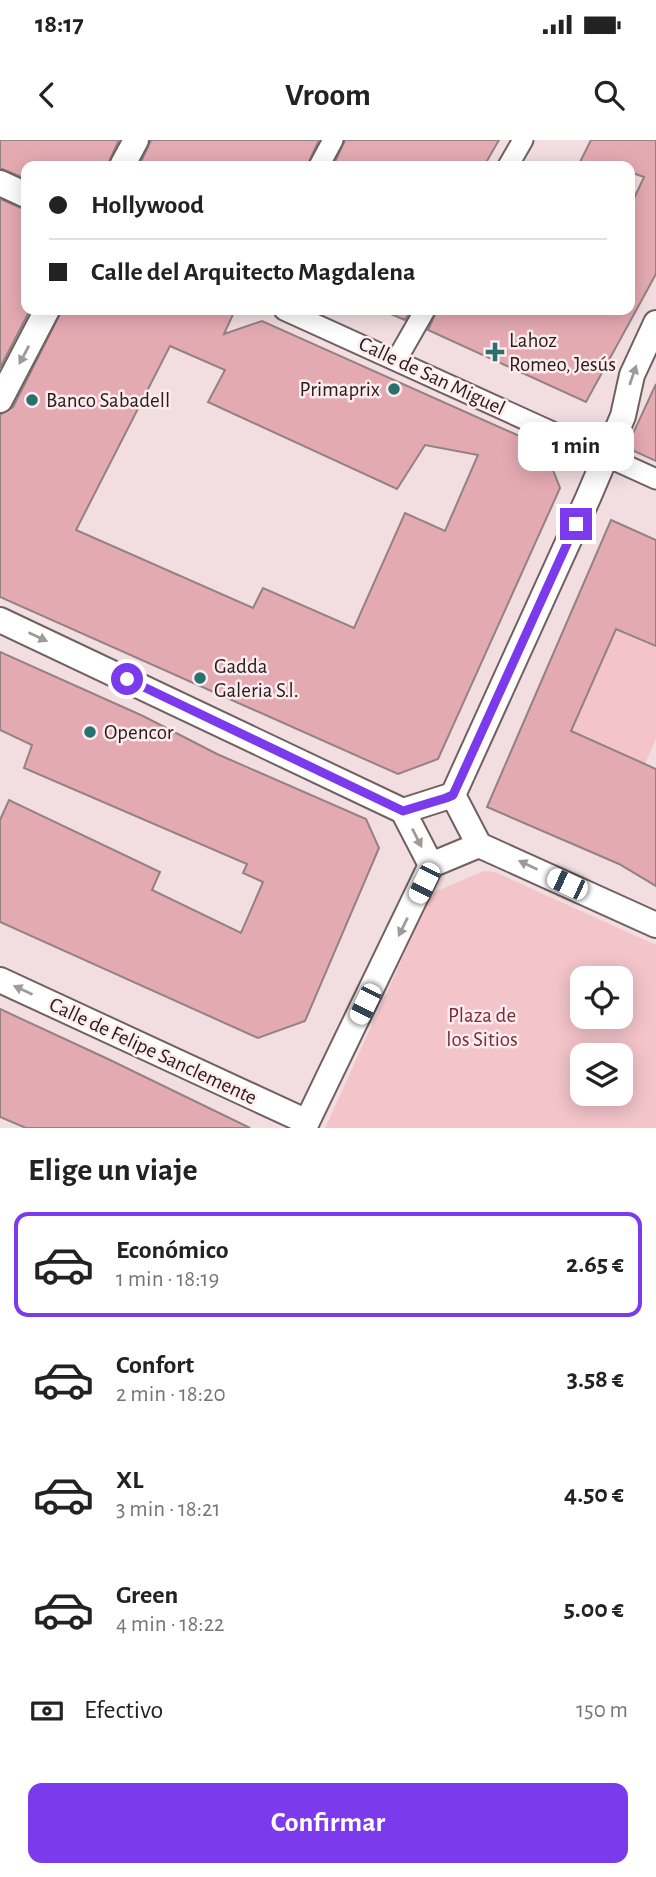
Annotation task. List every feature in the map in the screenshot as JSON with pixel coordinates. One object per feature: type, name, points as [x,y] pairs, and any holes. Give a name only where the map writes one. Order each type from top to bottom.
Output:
[{"type":"street","points":[[125,161],[136,140]]},
{"type":"street","points":[[322,161],[333,140]]},
{"type":"street","points":[[511,161],[523,140]]},
{"type":"street","points":[[0,183],[21,193]]},
{"type":"street","points":[[0,400],[44,315]]},
{"type":"street","name":"Calle de San Miguel","points":[[296,315],[397,359],[656,480]]},
{"type":"street","points":[[397,359],[422,315]]},
{"type":"street","points":[[403,811],[453,795],[623,416],[632,375],[656,323]]},
{"type":"street","points":[[0,620],[403,811],[431,865]]},
{"type":"street","points":[[453,795],[479,845],[656,925]]},
{"type":"street","points":[[305,1125],[431,865],[479,845]]},
{"type":"street","name":"Calle de Felipe Sanclemente","points":[[0,979],[305,1125]]},
{"type":"green space","points":[[616,629],[656,646],[656,739],[645,764],[571,731]]},
{"type":"green space","name":"Plaza de los Sitios","points":[[484,871],[495,872],[656,945],[656,1128],[325,1128],[432,893]]},
{"type":"building","points":[[0,140],[119,140],[109,161],[21,161],[21,177],[0,168]]},
{"type":"building","points":[[151,140],[319,140],[309,161],[141,161]]},
{"type":"building","points":[[345,140],[499,140],[487,161],[335,161]]},
{"type":"building","points":[[591,140],[656,140],[656,274],[635,312],[635,196],[644,177],[635,174],[635,161],[580,161]]},
{"type":"building","points":[[0,199],[21,208],[21,315],[27,315],[0,368]]},
{"type":"building","points":[[59,315],[233,315],[224,334],[262,321],[544,447],[560,488],[438,759],[398,774],[0,597],[0,415],[13,407]],"holes":[[[170,346],[225,370],[208,402],[397,489],[425,445],[478,455],[445,531],[405,513],[354,628],[263,588],[253,608],[76,530]]]},
{"type":"building","points":[[393,315],[408,315],[405,320]]},
{"type":"building","points":[[435,315],[634,315],[586,402],[428,330]]},
{"type":"building","points":[[656,384],[656,461],[634,451],[630,440]]},
{"type":"building","points":[[611,520],[656,540],[656,646],[616,629],[571,731],[656,769],[656,886],[619,864],[487,807]]},
{"type":"building","points":[[0,652],[143,716],[217,754],[366,819],[379,848],[305,1021],[258,1038],[0,922],[0,820],[9,800],[160,872],[152,890],[241,933],[263,882],[243,873],[247,864],[24,768],[32,745],[0,730]]},
{"type":"building","points":[[0,1009],[250,1128],[26,1128],[0,1117]]},
{"type":"place","name":"Lahoz Romeo, Jesús","points":[[495,352]]},
{"type":"place","name":"Primaprix","points":[[394,389]]},
{"type":"place","name":"Banco Sabadell","points":[[32,400]]},
{"type":"place","name":"Gadda Galeria S.l.","points":[[200,678]]},
{"type":"place","name":"Opencor","points":[[90,732]]},
{"type":"route","points":[[127,679],[403,811],[446,798],[453,795],[576,524]]}]
